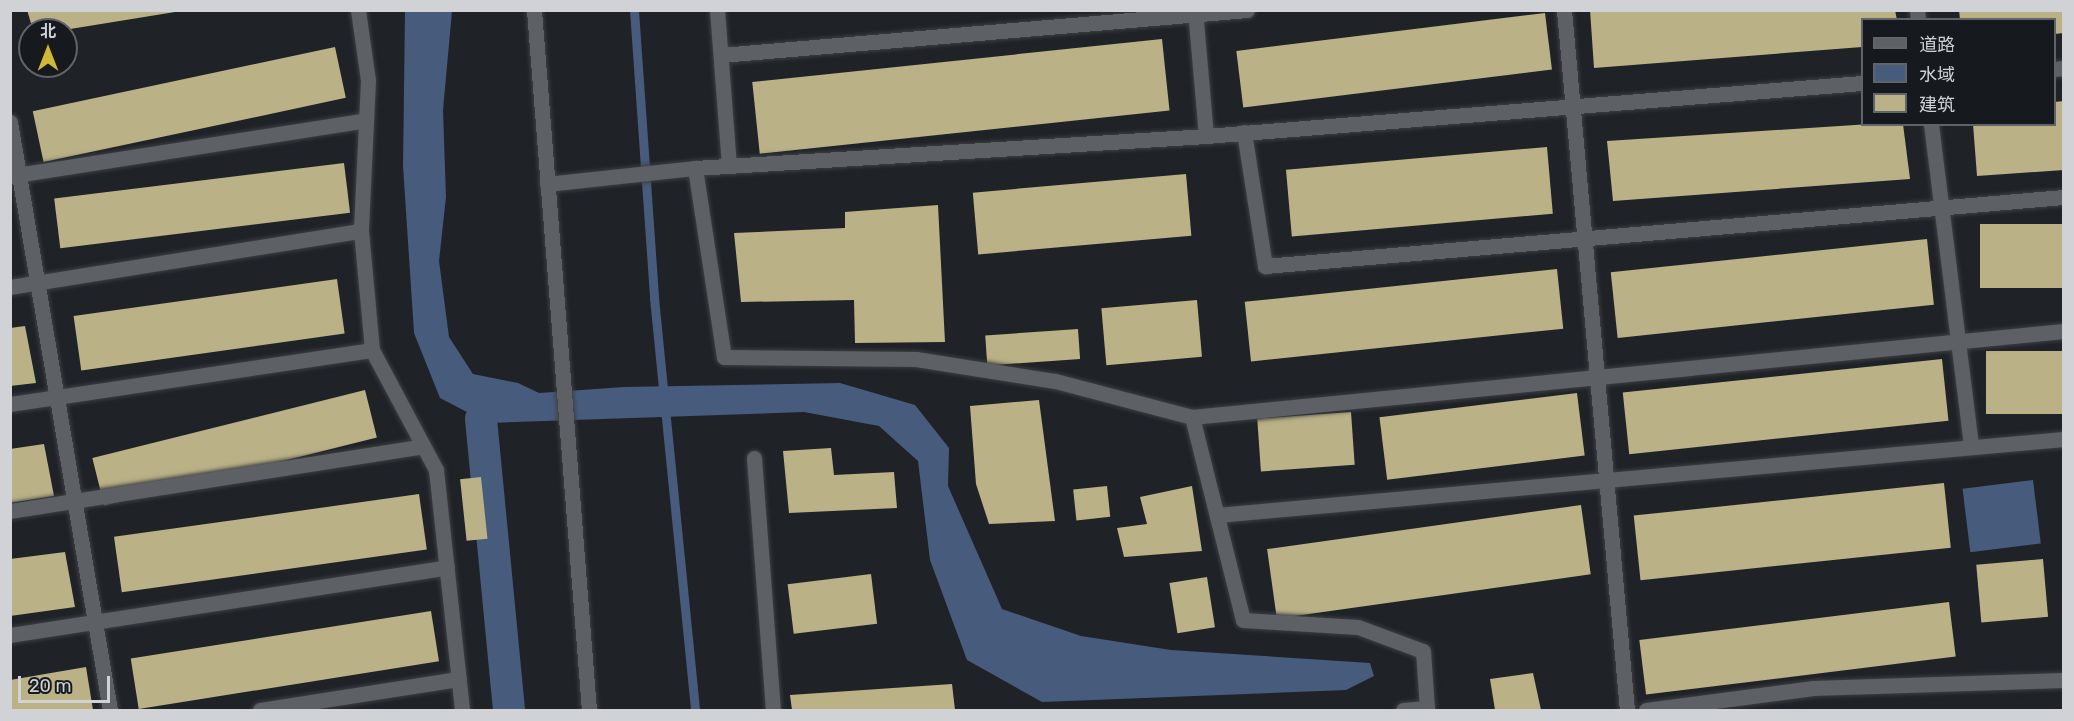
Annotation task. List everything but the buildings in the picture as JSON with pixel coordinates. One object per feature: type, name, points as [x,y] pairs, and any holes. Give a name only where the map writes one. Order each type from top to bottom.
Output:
[{"type":"street","points":[[358,10],[368,80],[361,231],[372,350],[436,470],[462,711]]},
{"type":"street","points":[[534,10],[589,711]]},
{"type":"street","points":[[717,10],[729,166]]},
{"type":"street","points":[[721,55],[1247,10]]},
{"type":"street","points":[[1564,10],[1627,711]]},
{"type":"street","points":[[1195,13],[1206,136]]},
{"type":"street","points":[[548,184],[695,168],[1206,136],[1861,83]]},
{"type":"street","points":[[15,175],[366,120]]},
{"type":"street","points":[[10,122],[15,175],[38,282],[110,711]]},
{"type":"street","points":[[1931,126],[1971,447]]},
{"type":"street","points":[[1244,132],[1265,266],[2064,197]]},
{"type":"street","points":[[695,168],[724,357],[916,359],[1055,381],[1192,417],[2064,331]]},
{"type":"street","points":[[10,287],[361,231]]},
{"type":"street","points":[[10,404],[372,350]]},
{"type":"street","points":[[1192,417],[1243,620],[1358,627],[1424,651],[1426,708],[1403,711]]},
{"type":"street","points":[[1217,515],[2064,439]]},
{"type":"street","points":[[10,511],[423,447]]},
{"type":"street","points":[[754,458],[773,711]]},
{"type":"street","points":[[10,635],[447,567]]},
{"type":"street","points":[[260,711],[459,679]]},
{"type":"street","points":[[1646,711],[1812,688],[2064,680]]},
{"type":"water","points":[[405,11],[452,11],[443,110],[446,197],[439,261],[449,337],[473,374],[518,383],[539,393],[624,387],[840,383],[915,405],[949,448],[948,486],[1002,609],[1081,636],[1171,650],[1370,663],[1374,676],[1346,690],[1042,702],[967,660],[930,560],[918,461],[879,426],[804,412],[488,423],[440,398],[414,333],[403,166]]},
{"type":"water","points":[[2033,480],[2041,544],[1970,552],[1963,489]]},
{"type":"waterway","points":[[634,10],[654,298],[695,710]]},
{"type":"waterway","points":[[481,419],[509,710]]}]
